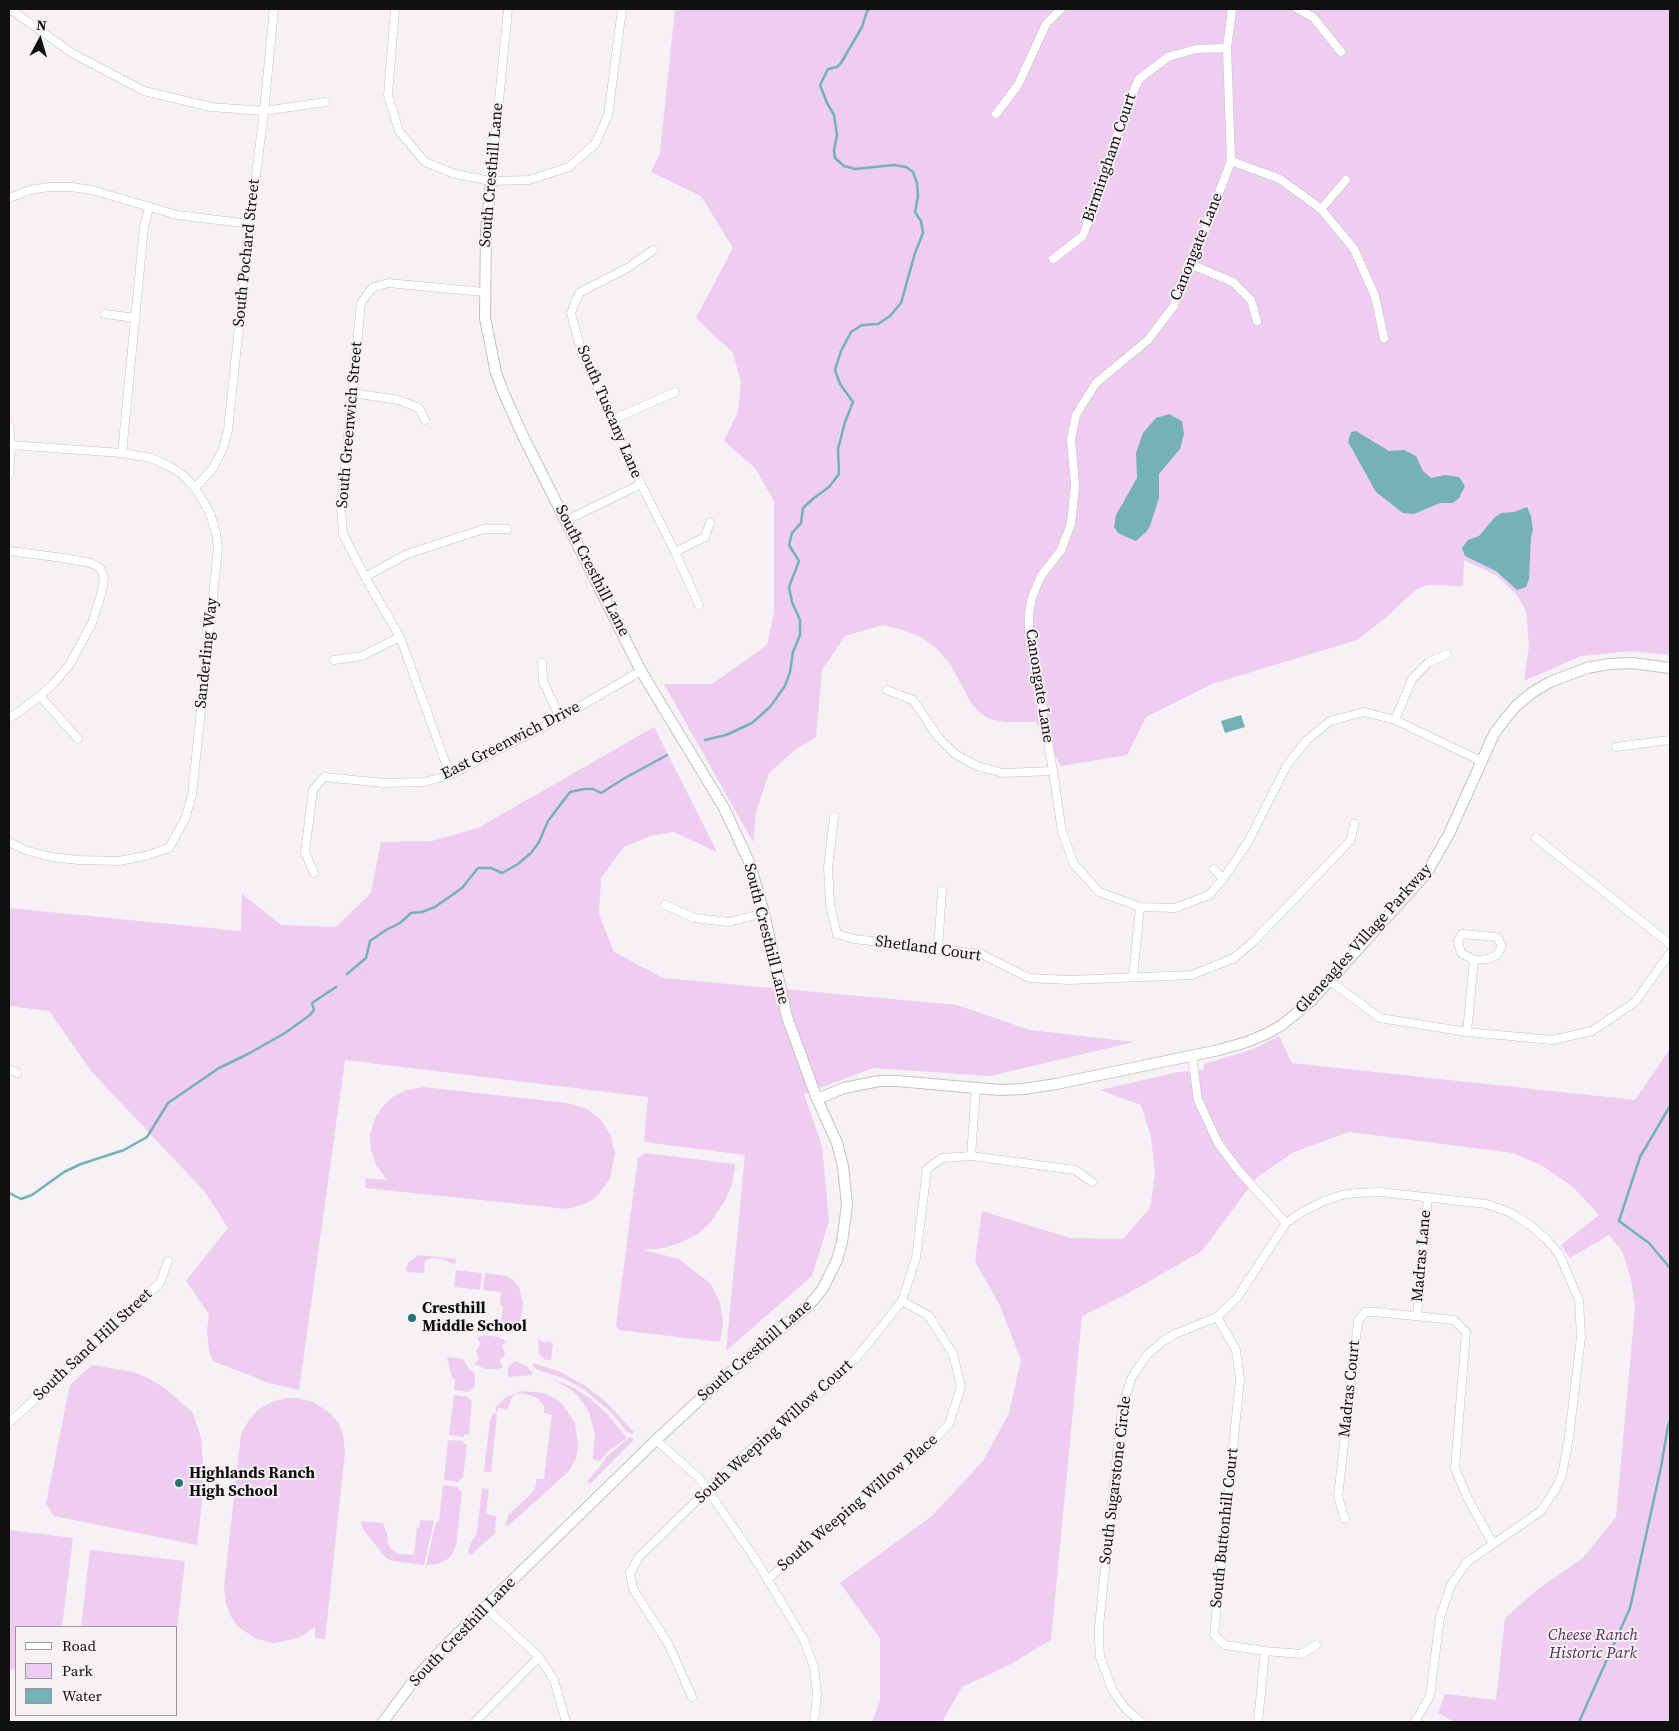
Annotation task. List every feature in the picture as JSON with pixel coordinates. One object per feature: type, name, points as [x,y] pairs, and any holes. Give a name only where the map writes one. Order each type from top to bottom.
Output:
[{"type":"street","points":[[10,9],[72,52],[144,91],[211,107],[264,111],[325,102]]},
{"type":"street","name":"South Pochard Street","points":[[195,488],[213,468],[223,449],[228,430],[274,9]]},
{"type":"street","points":[[395,9],[388,95],[399,131],[425,162],[455,174],[491,181],[529,180],[569,168],[595,144],[608,116],[622,9]]},
{"type":"street","name":"South Cresthill Lane","points":[[383,1722],[415,1679],[445,1646],[656,1440],[810,1304],[822,1290],[831,1275],[842,1242],[847,1205],[846,1186],[837,1144],[817,1099],[787,1017],[764,913],[750,864],[734,828],[642,671],[523,436],[496,373],[485,318],[484,292],[486,232],[508,9]]},
{"type":"street","points":[[996,114],[1018,85],[1046,24],[1060,9]]},
{"type":"street","name":"Canongate Lane","points":[[1232,9],[1227,48],[1231,162],[1192,265],[1173,306],[1148,340],[1096,383],[1076,415],[1071,439],[1075,485],[1071,524],[1060,550],[1041,576],[1032,597],[1029,633],[1062,832],[1074,864],[1099,892],[1140,907],[1175,908],[1209,895],[1223,879],[1248,842],[1286,765],[1307,740],[1330,721],[1364,712],[1395,720],[1481,761]]},
{"type":"street","points":[[1298,9],[1313,18],[1341,52]]},
{"type":"street","name":"Birmingham Court","points":[[1053,259],[1084,236],[1126,105],[1138,79],[1168,57],[1196,49],[1227,48]]},
{"type":"street","points":[[1231,162],[1280,178],[1321,209],[1354,248],[1376,296],[1384,338]]},
{"type":"street","points":[[1321,209],[1346,180]]},
{"type":"street","points":[[9,198],[30,190],[49,187],[72,187],[92,190],[176,215],[250,224]]},
{"type":"street","points":[[122,453],[144,227],[150,208]]},
{"type":"street","name":"South Tuscany Lane","points":[[653,250],[629,268],[579,293],[571,312],[582,354],[640,484],[675,552],[699,605]]},
{"type":"street","points":[[1192,265],[1233,282],[1251,300],[1257,321]]},
{"type":"street","name":"South Greenwich Street","points":[[450,775],[400,637],[365,577],[343,534],[341,508],[361,303],[372,288],[388,283],[484,292]]},
{"type":"street","points":[[105,314],[136,318]]},
{"type":"street","points":[[612,420],[675,392]]},
{"type":"street","points":[[352,393],[398,400],[419,408],[425,420]]},
{"type":"street","points":[[9,426],[11,445],[9,475]]},
{"type":"street","name":"Sanderling Way","points":[[9,842],[25,850],[51,857],[119,861],[169,848],[185,819],[192,795],[218,548],[216,532],[210,513],[195,488],[171,466],[151,458],[122,453],[11,445]]},
{"type":"street","points":[[567,520],[640,484]]},
{"type":"street","points":[[675,552],[705,538],[710,522]]},
{"type":"street","points":[[365,577],[407,554],[484,529],[507,529]]},
{"type":"street","points":[[9,551],[91,563],[100,568],[104,578],[102,594],[92,623],[70,664],[40,696],[9,718]]},
{"type":"street","points":[[334,660],[362,656],[400,637]]},
{"type":"street","points":[[1395,720],[1412,679],[1429,662],[1447,654]]},
{"type":"street","points":[[542,663],[543,681],[560,718]]},
{"type":"street","name":"Gleneagles Village Parkway","points":[[817,1099],[844,1088],[879,1081],[976,1088],[1023,1089],[1056,1084],[1192,1056],[1247,1042],[1275,1029],[1311,1001],[1426,874],[1449,834],[1494,734],[1505,719],[1533,692],[1550,682],[1587,668],[1609,664],[1632,663],[1670,668]]},
{"type":"street","name":"East Greenwich Drive","points":[[314,873],[305,852],[313,790],[324,777],[384,783],[424,782],[450,775],[560,718],[642,671]]},
{"type":"street","points":[[887,690],[913,700],[938,737],[955,754],[977,766],[1003,773],[1053,771]]},
{"type":"street","points":[[40,696],[78,739]]},
{"type":"street","points":[[1616,748],[1670,740]]},
{"type":"street","name":"Shetland Court","points":[[834,817],[828,868],[830,904],[837,934],[854,939],[981,954],[1029,978],[1069,980],[1192,975],[1234,958],[1254,941],[1351,840],[1354,824]]},
{"type":"street","points":[[1536,838],[1670,944]]},
{"type":"street","points":[[1214,869],[1223,879]]},
{"type":"street","points":[[938,948],[942,891]]},
{"type":"street","points":[[665,905],[694,918],[730,922],[764,913]]},
{"type":"street","points":[[1133,976],[1140,907]]},
{"type":"street","points":[[1462,934],[1497,937],[1502,946],[1497,955],[1488,959],[1474,960],[1461,953],[1458,941],[1462,934]]},
{"type":"street","points":[[1330,981],[1380,1018],[1467,1032],[1552,1040],[1592,1031],[1635,1002],[1670,953]]},
{"type":"street","points":[[1467,1032],[1474,960]]},
{"type":"street","points":[[1192,1056],[1198,1100],[1218,1143],[1239,1171],[1286,1223]]},
{"type":"street","points":[[9,1069],[17,1073]]},
{"type":"street","points":[[972,1156],[976,1088]]},
{"type":"street","name":"South Weeping Willow Court","points":[[692,1697],[669,1646],[633,1589],[630,1573],[639,1556],[737,1461],[839,1376],[863,1350],[902,1301],[916,1258],[927,1169],[942,1158],[972,1156],[1075,1170],[1092,1182]]},
{"type":"street","name":"South Sugarstone Circle","points":[[1141,1722],[1126,1709],[1113,1691],[1100,1657],[1099,1641],[1122,1407],[1132,1377],[1147,1355],[1162,1342],[1175,1334],[1217,1316],[1236,1298],[1286,1223],[1324,1201],[1342,1195],[1380,1192],[1486,1204],[1509,1212],[1529,1224],[1559,1254],[1579,1300],[1581,1337],[1562,1475],[1555,1490],[1541,1511],[1467,1562],[1451,1585],[1440,1617],[1430,1696],[1415,1722]]},
{"type":"street","name":"Madras Lane","points":[[1417,1315],[1428,1197]]},
{"type":"street","name":"South Sand Hill Street","points":[[9,1423],[160,1282],[168,1261]]},
{"type":"street","name":"South Weeping Willow Place","points":[[768,1579],[928,1446],[949,1424],[961,1388],[953,1354],[929,1316],[902,1301]]},
{"type":"street","name":"Madras Court","points":[[1345,1519],[1338,1497],[1358,1321],[1365,1312],[1417,1315]]},
{"type":"street","points":[[1417,1315],[1454,1320],[1466,1332],[1455,1468],[1467,1497],[1493,1544]]},
{"type":"street","name":"South Buttonhill Court","points":[[1217,1316],[1236,1350],[1240,1379],[1214,1635],[1224,1645],[1265,1651],[1301,1654],[1316,1645]]},
{"type":"street","points":[[656,1440],[700,1479],[732,1523],[804,1640],[814,1667],[818,1694],[814,1722]]},
{"type":"street","points":[[486,1607],[539,1657],[554,1680],[566,1722]]},
{"type":"street","points":[[1258,1722],[1265,1651]]},
{"type":"street","points":[[475,1722],[539,1657]]},
{"type":"green space","points":[[675,9],[1670,9],[1670,655],[1630,651],[1581,656],[1524,681],[1529,646],[1526,611],[1516,594],[1496,575],[1464,560],[1463,586],[1428,585],[1415,590],[1388,616],[1357,640],[1212,684],[1146,717],[1127,755],[1061,766],[1036,722],[1006,722],[989,719],[971,703],[949,662],[936,648],[921,637],[883,625],[845,636],[822,670],[816,737],[796,749],[769,773],[756,812],[753,842],[664,684],[712,684],[767,645],[774,612],[774,501],[755,468],[724,441],[738,412],[741,382],[733,353],[696,318],[733,248],[701,196],[651,172],[660,153]]},
{"type":"green space","points":[[654,727],[717,852],[674,832],[650,836],[624,847],[601,878],[599,914],[614,952],[663,978],[957,1005],[1030,1030],[1134,1042],[990,1076],[873,1068],[804,1094],[822,1146],[829,1221],[812,1276],[726,1351],[745,1155],[644,1142],[648,1097],[345,1060],[299,1390],[269,1383],[213,1361],[209,1351],[207,1331],[209,1314],[186,1281],[228,1228],[205,1192],[92,1072],[49,1011],[9,1006],[9,908],[241,931],[242,894],[281,925],[336,927],[371,893],[381,842],[432,841],[478,828]]},
{"type":"green space","name":"Cheese Ranch Historic Park","points":[[1279,1036],[1292,1063],[1635,1100],[1670,1049],[1670,1722],[1454,1722],[1438,1713],[1445,1694],[1496,1700],[1505,1618],[1538,1589],[1583,1558],[1616,1517],[1635,1309],[1631,1279],[1622,1251],[1609,1235],[1570,1258],[1561,1245],[1599,1215],[1573,1187],[1543,1166],[1513,1153],[1349,1132],[1294,1152],[1257,1177],[1202,1251],[1127,1294],[1082,1316],[1051,1640],[1009,1665],[962,1687],[942,1722],[872,1722],[880,1700],[880,1638],[840,1583],[932,1516],[983,1461],[1009,1413],[1021,1360],[1000,1306],[975,1261],[982,1211],[1070,1238],[1123,1239],[1150,1208],[1155,1175],[1151,1136],[1141,1105],[1100,1090],[1178,1072],[1203,1070],[1204,1064],[1254,1049]]},
{"type":"green space","points":[[424,1087],[567,1103],[587,1109],[601,1120],[611,1136],[615,1154],[610,1178],[594,1199],[567,1209],[365,1188],[366,1178],[387,1180],[376,1165],[371,1150],[370,1135],[375,1118],[384,1105],[394,1096],[407,1090]]},
{"type":"green space","points":[[645,1153],[735,1164],[732,1184],[726,1199],[710,1223],[699,1233],[680,1243],[664,1248],[644,1250],[679,1259],[711,1284],[720,1302],[723,1323],[720,1342],[619,1330],[616,1326],[638,1158]]},
{"type":"green space","points":[[418,1255],[456,1259],[455,1264],[442,1259],[432,1258],[425,1260],[424,1273],[407,1272],[406,1268],[409,1262]]},
{"type":"green space","points":[[456,1270],[482,1273],[480,1290],[454,1287]]},
{"type":"green space","points":[[485,1273],[507,1276],[519,1287],[523,1304],[520,1327],[517,1330],[495,1327],[501,1320],[502,1315],[503,1306],[500,1305],[501,1292],[483,1290]]},
{"type":"green space","points":[[484,1335],[498,1337],[506,1341],[502,1346],[505,1354],[500,1361],[503,1368],[485,1369],[475,1364],[479,1359],[476,1351],[481,1344],[477,1338]]},
{"type":"green space","points":[[538,1339],[545,1343],[546,1341],[553,1343],[551,1360],[545,1360],[539,1354]]},
{"type":"green space","points":[[447,1357],[463,1359],[468,1368],[475,1373],[474,1389],[472,1388],[469,1392],[454,1390],[455,1379],[452,1378]]},
{"type":"green space","points":[[516,1361],[526,1366],[532,1372],[532,1375],[508,1377],[508,1368]]},
{"type":"green space","points":[[532,1363],[558,1371],[584,1385],[605,1401],[634,1432],[632,1434],[627,1432],[611,1412],[583,1389],[563,1378],[538,1370]]},
{"type":"green space","points":[[92,1365],[133,1372],[148,1378],[165,1388],[193,1413],[201,1438],[203,1465],[203,1493],[197,1545],[54,1516],[46,1504],[70,1385]]},
{"type":"green space","points":[[549,1377],[574,1388],[592,1400],[608,1415],[627,1438],[608,1451],[600,1461],[593,1459],[595,1435],[589,1412],[572,1390]]},
{"type":"green space","points":[[522,1391],[544,1393],[563,1405],[575,1423],[578,1445],[576,1459],[568,1472],[508,1526],[506,1525],[508,1515],[530,1495],[535,1488],[537,1479],[544,1479],[552,1415],[544,1413],[544,1406],[538,1398],[523,1393],[516,1394],[511,1398],[508,1409],[498,1408],[498,1412],[496,1411],[495,1408],[506,1397]]},
{"type":"green space","points":[[454,1395],[468,1397],[472,1401],[469,1434],[464,1435],[464,1437],[449,1435]]},
{"type":"green space","points":[[286,1398],[298,1398],[313,1402],[330,1413],[339,1424],[343,1434],[345,1452],[325,1639],[315,1638],[315,1627],[298,1638],[274,1643],[257,1639],[238,1627],[230,1615],[226,1604],[224,1587],[241,1434],[249,1420],[259,1409],[272,1402]]},
{"type":"green space","points":[[495,1413],[497,1415],[491,1472],[484,1472],[490,1421]]},
{"type":"green space","points":[[630,1437],[634,1439],[632,1442],[590,1484],[587,1481],[607,1456]]},
{"type":"green space","points":[[448,1440],[463,1441],[467,1445],[463,1478],[459,1482],[444,1480]]},
{"type":"green space","points":[[443,1485],[458,1487],[462,1491],[456,1546],[451,1556],[446,1560],[438,1564],[426,1565],[436,1522],[439,1521]]},
{"type":"green space","points":[[482,1488],[489,1489],[486,1514],[496,1516],[495,1533],[471,1555],[468,1553],[470,1544],[477,1533]]},
{"type":"green space","points":[[420,1520],[434,1521],[424,1565],[393,1561],[386,1558],[364,1531],[361,1524],[361,1521],[383,1523],[388,1544],[392,1550],[399,1554],[414,1555],[417,1528],[419,1528]]},
{"type":"green space","points":[[9,1530],[73,1538],[62,1626],[15,1626],[15,1670],[9,1669]]},
{"type":"green space","points":[[90,1550],[185,1561],[177,1626],[81,1626]]},
{"type":"water","points":[[1169,414],[1182,421],[1184,434],[1180,449],[1159,474],[1159,498],[1150,526],[1136,541],[1118,533],[1114,527],[1116,515],[1137,478],[1136,453],[1143,433],[1156,418]]},
{"type":"water","points":[[1356,431],[1389,451],[1404,450],[1416,456],[1423,471],[1431,478],[1445,475],[1459,477],[1465,486],[1459,498],[1453,503],[1440,503],[1414,514],[1403,513],[1376,492],[1348,442],[1351,432]]},
{"type":"water","points":[[1527,507],[1531,516],[1533,530],[1529,579],[1526,587],[1517,590],[1496,571],[1465,556],[1462,548],[1468,540],[1479,536],[1494,518],[1501,513],[1514,512]]},
{"type":"water","points":[[1241,715],[1245,727],[1225,733],[1221,721]]},
{"type":"waterway","points":[[705,740],[726,735],[752,723],[770,707],[785,686],[790,672],[793,652],[800,635],[800,620],[792,602],[789,587],[799,561],[789,545],[792,533],[801,523],[803,508],[829,487],[839,474],[838,449],[845,422],[853,402],[840,384],[835,370],[841,351],[851,332],[862,325],[878,324],[890,316],[901,303],[915,253],[923,233],[921,221],[915,212],[918,196],[917,183],[913,172],[906,167],[894,165],[855,169],[844,166],[835,158],[834,150],[837,135],[834,115],[820,85],[828,69],[837,67],[841,63],[862,27],[867,11],[870,9]]},
{"type":"waterway","points":[[347,974],[366,958],[370,941],[400,923],[411,913],[422,912],[435,907],[462,888],[478,868],[491,868],[502,873],[518,864],[531,853],[539,842],[548,821],[570,792],[593,789],[601,793],[667,755]]},
{"type":"waterway","points":[[9,1193],[21,1199],[32,1195],[64,1172],[81,1164],[124,1150],[147,1137],[168,1103],[219,1068],[285,1033],[310,1015],[314,1010],[312,1003],[336,987]]},
{"type":"waterway","points":[[1670,1106],[1640,1157],[1619,1221],[1649,1243],[1670,1268]]},
{"type":"waterway","points":[[1579,1722],[1630,1608],[1670,1421]]},
{"type":"place","name":"Cresthill Middle School","points":[[412,1318]]},
{"type":"place","name":"Highlands Ranch High School","points":[[179,1483]]}]
